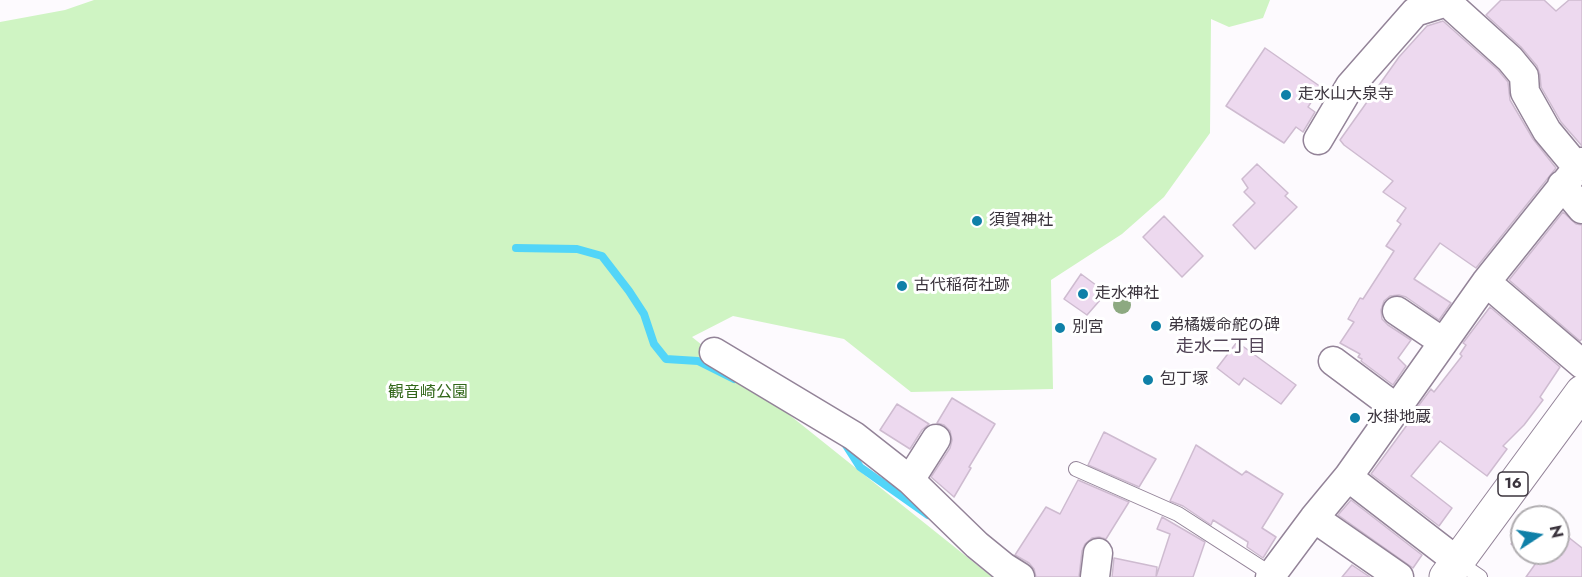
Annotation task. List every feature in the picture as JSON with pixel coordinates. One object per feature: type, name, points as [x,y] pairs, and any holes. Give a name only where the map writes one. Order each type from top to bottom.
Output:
[{"type":"highway","name":"16","points":[[1461,572],[1582,392]]},
{"type":"street","points":[[1318,140],[1350,86],[1415,12],[1447,2],[1510,59],[1524,76],[1525,92],[1547,131],[1574,171],[1582,209]]},
{"type":"street","points":[[1271,576],[1348,477],[1486,282],[1574,171]]},
{"type":"street","points":[[1486,282],[1582,364]]},
{"type":"street","points":[[1397,311],[1443,342]]},
{"type":"street","points":[[714,352],[854,436],[910,480],[977,545],[1020,577]]},
{"type":"street","points":[[1333,361],[1396,408]]},
{"type":"street","points":[[910,480],[936,439]]},
{"type":"street","points":[[1348,477],[1461,572]]},
{"type":"street","points":[[1314,518],[1399,577]]},
{"type":"lane","points":[[1076,469],[1178,514],[1271,576]]},
{"type":"green space","name":"観音崎公園","points":[[94,0],[1270,0],[1263,18],[1229,27],[1211,19],[1210,133],[1164,197],[1122,234],[1051,280],[1053,389],[911,392],[844,339],[733,316],[692,337],[992,577],[0,577],[0,22],[65,10]]},
{"type":"building","points":[[1501,0],[1544,0],[1556,11],[1569,0],[1582,0],[1582,146],[1561,122],[1541,87],[1537,66],[1521,47],[1486,15]]},
{"type":"building","points":[[1443,21],[1498,70],[1508,82],[1510,100],[1533,139],[1556,168],[1476,268],[1440,243],[1414,279],[1451,303],[1439,320],[1406,297],[1390,296],[1384,301],[1381,310],[1382,319],[1411,340],[1398,358],[1406,366],[1393,385],[1361,361],[1362,359],[1358,357],[1360,354],[1340,343],[1354,322],[1348,319],[1360,298],[1363,299],[1394,251],[1386,246],[1401,224],[1397,221],[1406,208],[1383,192],[1393,181],[1340,140],[1399,57],[1427,26]]},
{"type":"building","points":[[1265,48],[1321,87],[1308,107],[1315,112],[1303,132],[1296,127],[1284,143],[1226,106]]},
{"type":"building","points":[[1257,164],[1288,193],[1285,196],[1297,207],[1255,249],[1233,225],[1255,203],[1244,192],[1248,188],[1242,179]]},
{"type":"building","points":[[1563,212],[1576,224],[1582,225],[1582,339],[1580,341],[1509,280]]},
{"type":"building","points":[[1164,216],[1203,256],[1182,277],[1143,237]]},
{"type":"building","points":[[1081,274],[1104,291],[1099,298],[1101,299],[1087,315],[1064,299]]},
{"type":"building","points":[[1490,307],[1560,367],[1540,397],[1543,400],[1524,425],[1503,446],[1507,449],[1487,476],[1440,441],[1411,476],[1452,508],[1439,526],[1371,474],[1431,389],[1434,392],[1462,356],[1460,354],[1466,345],[1463,343]]},
{"type":"building","points":[[1237,342],[1296,385],[1281,404],[1244,378],[1239,385],[1217,368]]},
{"type":"building","points":[[952,398],[995,424],[954,497],[931,477],[950,448],[952,440],[950,431],[944,425],[937,423]]},
{"type":"building","points":[[897,404],[929,424],[922,430],[910,449],[880,430]]},
{"type":"building","points":[[1104,432],[1156,459],[1139,487],[1088,465]]},
{"type":"building","points":[[1196,445],[1242,475],[1246,471],[1283,494],[1262,528],[1276,537],[1263,558],[1247,547],[1248,542],[1213,520],[1211,525],[1183,506],[1170,501]]},
{"type":"building","points":[[1078,480],[1129,502],[1106,539],[1092,538],[1085,544],[1079,577],[1036,577],[1029,563],[1015,555],[1046,507],[1060,514]]},
{"type":"building","points":[[1351,500],[1422,555],[1413,568],[1338,515]]},
{"type":"building","points":[[1162,517],[1205,542],[1193,577],[1156,577],[1170,534],[1157,529]]},
{"type":"building","points":[[1570,538],[1582,548],[1582,577],[1526,577],[1535,565],[1570,565]]},
{"type":"building","points":[[1114,558],[1157,567],[1156,577],[1112,577]]},
{"type":"building","points":[[1352,565],[1370,577],[1342,577]]},
{"type":"waterway","points":[[516,248],[577,249],[602,256],[644,314],[654,344],[666,359],[698,361],[734,379]]},
{"type":"waterway","points":[[844,442],[860,467],[928,515]]},
{"type":"place","name":"走水山大泉寺","points":[[1286,95]]},
{"type":"place","name":"須賀神社","points":[[977,221]]},
{"type":"place","name":"古代稲荷社跡","points":[[902,286]]},
{"type":"place","name":"走水神社","points":[[1083,294]]},
{"type":"place","name":"弟橘媛命舵の碑","points":[[1156,326]]},
{"type":"place","name":"別宮","points":[[1060,328]]},
{"type":"place","name":"包丁塚","points":[[1148,380]]},
{"type":"place","name":"水掛地蔵","points":[[1355,418]]},
{"type":"district","name":"走水二丁目","points":[[1221,348]]}]
